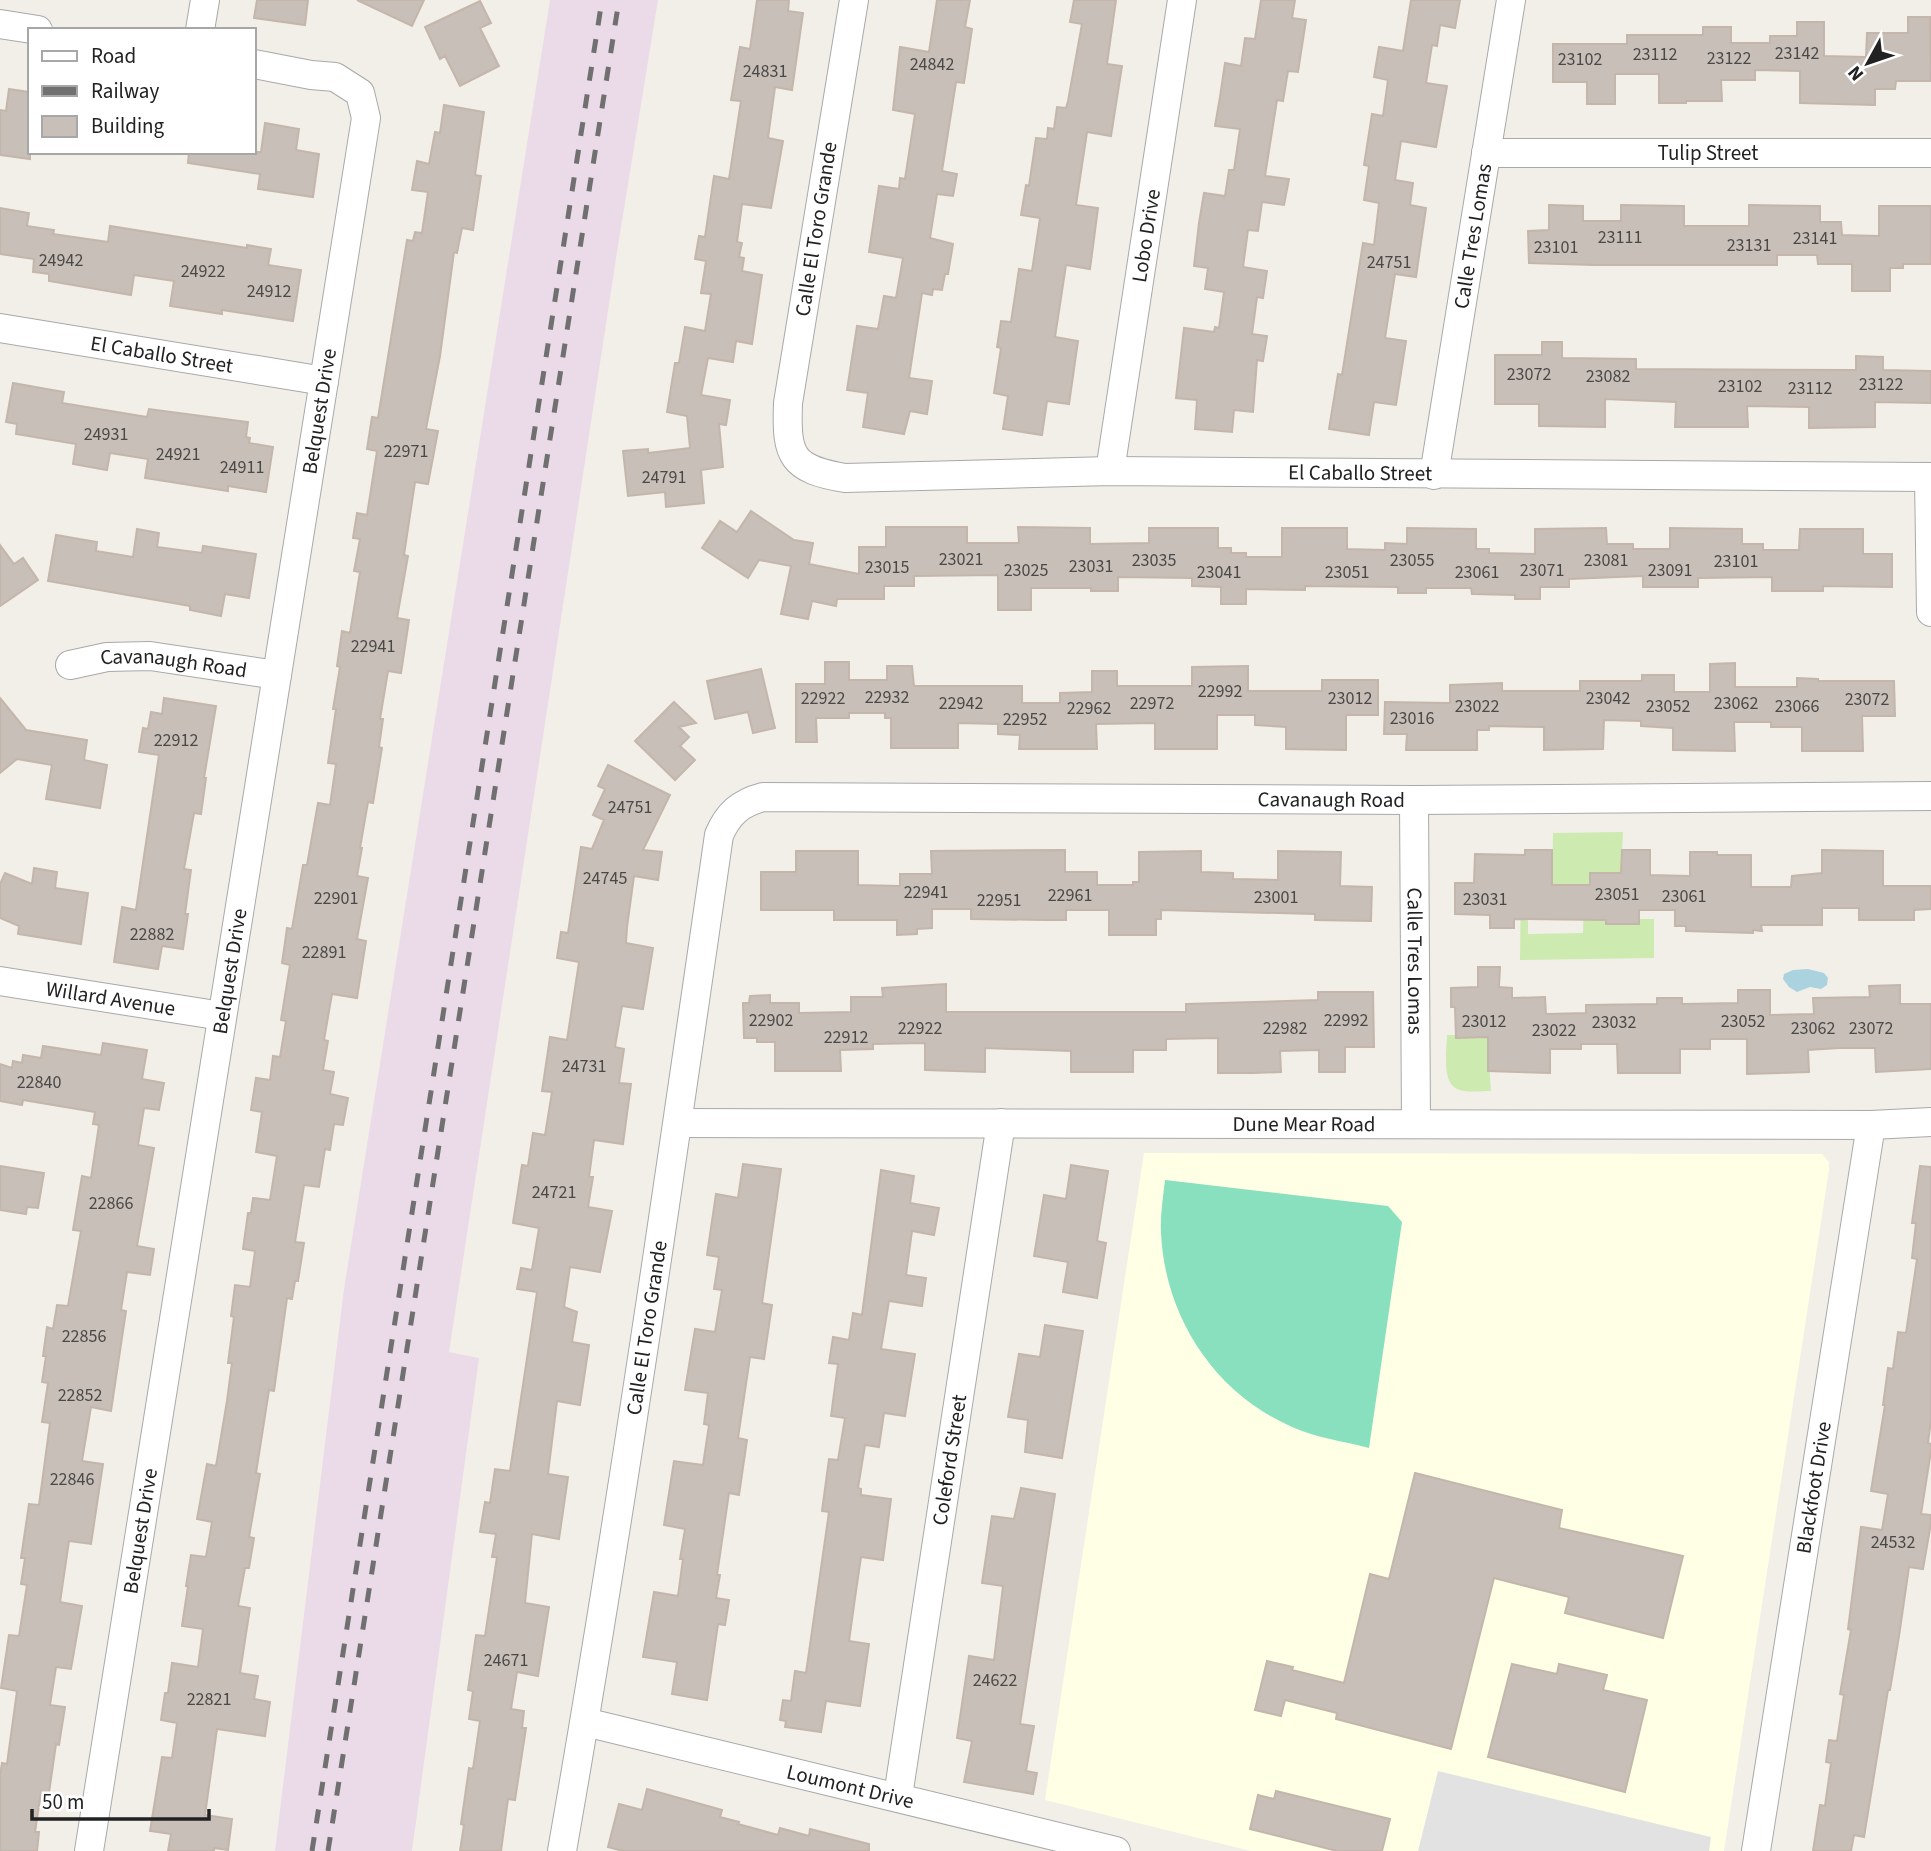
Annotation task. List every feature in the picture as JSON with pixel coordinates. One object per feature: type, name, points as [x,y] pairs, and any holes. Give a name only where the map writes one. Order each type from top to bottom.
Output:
[{"type":"street","points":[[200,28],[205,0]]},
{"type":"street","name":"Calle El Toro Grande","points":[[794,458],[787,433],[788,403],[854,0]]},
{"type":"street","name":"Lobo Drive","points":[[1110,471],[1182,0]]},
{"type":"street","name":"Calle Tres Lomas","points":[[1434,475],[1511,0]]},
{"type":"street","points":[[0,24],[28,28]]},
{"type":"street","name":"Belquest Drive","points":[[89,1851],[366,118],[360,93],[335,77],[256,64]]},
{"type":"street","name":"Tulip Street","points":[[1486,153],[1931,153]]},
{"type":"street","name":"El Caballo Street","points":[[0,328],[324,381]]},
{"type":"street","name":"El Caballo Street","points":[[794,458],[817,473],[845,478],[1110,471],[1930,477]]},
{"type":"street","points":[[1930,477],[1931,612]]},
{"type":"street","name":"Cavanaugh Road","points":[[70,665],[107,657],[150,656],[277,675]]},
{"type":"street","name":"Cavanaugh Road","points":[[735,809],[763,797],[1414,800],[1931,796]]},
{"type":"street","name":"Calle Tres Lomas","points":[[1414,800],[1416,1123]]},
{"type":"street","name":"Calle El Toro Grande","points":[[562,1851],[585,1722],[678,1123],[719,835],[725,821],[735,809]]},
{"type":"street","name":"Willard Avenue","points":[[0,981],[222,1016]]},
{"type":"street","name":"Dune Mear Road","points":[[678,1123],[1871,1125],[1931,1122]]},
{"type":"street","name":"Coleford Street","points":[[898,1797],[1001,1123]]},
{"type":"street","name":"Blackfoot Drive","points":[[1756,1851],[1871,1125]]},
{"type":"street","name":"Loumont Drive","points":[[585,1722],[1116,1851]]},
{"type":"shaded area","points":[[550,0],[658,0],[449,1352],[479,1358],[412,1851],[275,1851],[344,1289]]},
{"type":"shaded area","points":[[1144,1153],[1822,1154],[1829,1162],[1724,1851],[1251,1851],[1045,1800]]},
{"type":"shaded area","points":[[1438,1771],[1711,1837],[1709,1851],[1418,1851]]},
{"type":"green space","points":[[1623,832],[1621,873],[1590,874],[1606,908],[1606,924],[1638,924],[1639,919],[1654,919],[1654,958],[1520,960],[1521,882],[1528,881],[1528,934],[1583,933],[1584,885],[1552,885],[1553,833]]},
{"type":"green space","points":[[1447,1035],[1456,1035],[1456,1038],[1487,1037],[1491,1091],[1465,1091],[1452,1085],[1446,1064]]},
{"type":"green space","points":[[1165,1180],[1388,1206],[1402,1222],[1369,1448],[1320,1437],[1292,1427],[1239,1394],[1217,1373],[1199,1349],[1172,1294],[1161,1227]]},
{"type":"water","points":[[1808,969],[1824,973],[1828,978],[1827,985],[1821,989],[1810,987],[1797,992],[1783,979],[1784,974],[1793,970]]},
{"type":"building","points":[[257,0],[308,0],[305,25],[254,18]]},
{"type":"building","points":[[357,0],[424,0],[412,26]]},
{"type":"building","points":[[757,0],[789,0],[788,11],[803,13],[792,90],[775,87],[768,138],[783,141],[771,208],[742,204],[737,242],[742,243],[739,257],[744,258],[742,271],[762,275],[752,344],[736,341],[733,362],[708,358],[701,395],[730,400],[726,425],[719,424],[723,467],[701,470],[704,503],[666,507],[665,492],[628,496],[623,451],[648,449],[648,453],[690,448],[687,416],[667,412],[675,363],[679,363],[685,327],[705,331],[711,294],[701,293],[706,261],[695,259],[699,236],[705,237],[714,176],[729,179],[741,101],[731,100],[740,47],[750,49]]},
{"type":"building","points":[[937,0],[970,0],[965,27],[972,29],[964,83],[956,82],[942,171],[957,174],[953,196],[937,194],[930,238],[953,244],[948,274],[945,274],[942,290],[933,289],[932,295],[922,293],[909,378],[932,381],[927,414],[910,411],[904,434],[863,427],[868,393],[847,390],[857,326],[878,329],[884,296],[896,298],[903,258],[869,252],[879,186],[899,189],[900,178],[905,179],[915,114],[893,110],[900,47],[929,52]]},
{"type":"building","points":[[1074,0],[1116,0],[1107,64],[1122,66],[1111,136],[1087,132],[1076,205],[1098,208],[1090,269],[1066,265],[1055,337],[1078,341],[1069,404],[1047,401],[1042,435],[1003,429],[1008,396],[994,393],[1001,348],[997,347],[1001,321],[1011,322],[1019,269],[1032,271],[1040,218],[1021,215],[1026,185],[1029,186],[1036,138],[1047,139],[1048,128],[1054,129],[1057,107],[1066,108],[1068,101],[1082,24],[1070,22]]},
{"type":"building","points":[[1261,0],[1295,0],[1292,18],[1306,20],[1298,72],[1288,71],[1283,101],[1277,100],[1265,176],[1289,179],[1284,205],[1262,202],[1258,231],[1248,230],[1243,267],[1267,271],[1263,298],[1257,297],[1252,334],[1267,336],[1263,361],[1257,360],[1253,412],[1234,410],[1232,432],[1195,429],[1197,400],[1176,398],[1184,328],[1214,332],[1215,327],[1219,328],[1224,292],[1205,289],[1208,268],[1194,266],[1199,223],[1204,193],[1225,196],[1229,170],[1234,170],[1240,129],[1215,126],[1225,63],[1241,66],[1245,38],[1255,39]]},
{"type":"building","points":[[1411,0],[1460,0],[1455,28],[1440,25],[1437,46],[1432,45],[1426,83],[1447,86],[1436,147],[1401,141],[1395,180],[1413,183],[1410,205],[1426,208],[1416,277],[1395,274],[1385,338],[1406,341],[1396,405],[1374,402],[1369,435],[1329,429],[1338,374],[1342,375],[1363,243],[1374,245],[1379,203],[1364,200],[1369,166],[1364,165],[1372,114],[1383,116],[1388,80],[1374,77],[1379,47],[1403,51]]},
{"type":"building","points":[[480,1],[491,23],[480,28],[499,66],[460,86],[445,56],[440,59],[425,27]]},
{"type":"building","points":[[1908,17],[1930,17],[1931,81],[1896,81],[1895,89],[1875,89],[1875,105],[1800,103],[1800,71],[1755,70],[1755,80],[1721,80],[1722,101],[1686,103],[1659,103],[1659,74],[1615,74],[1615,104],[1587,104],[1587,82],[1553,82],[1553,44],[1627,44],[1627,35],[1703,35],[1703,27],[1731,27],[1731,43],[1770,43],[1770,36],[1797,36],[1797,22],[1824,22],[1824,56],[1866,57],[1867,33],[1908,33]]},
{"type":"building","points":[[9,89],[28,92],[30,159],[0,155],[0,110],[6,111]]},
{"type":"building","points":[[444,105],[484,112],[475,175],[481,176],[473,230],[462,228],[457,253],[454,252],[440,356],[426,429],[438,431],[428,484],[415,482],[404,555],[408,556],[397,618],[409,620],[401,673],[388,671],[380,719],[383,719],[379,747],[382,748],[373,803],[368,802],[360,848],[357,876],[368,878],[357,939],[366,941],[357,998],[332,994],[324,1040],[328,1041],[323,1070],[334,1072],[330,1094],[348,1098],[343,1125],[334,1124],[330,1150],[325,1149],[319,1187],[304,1185],[295,1242],[304,1243],[298,1281],[295,1281],[292,1299],[287,1298],[274,1391],[269,1390],[256,1473],[260,1474],[249,1537],[254,1538],[238,1606],[250,1608],[240,1673],[258,1676],[254,1699],[270,1702],[265,1736],[217,1729],[205,1815],[232,1819],[228,1850],[214,1848],[214,1851],[168,1851],[171,1834],[150,1831],[162,1757],[172,1758],[177,1723],[161,1720],[165,1693],[168,1693],[172,1663],[198,1667],[203,1629],[182,1626],[186,1586],[191,1555],[206,1557],[212,1522],[197,1519],[207,1464],[216,1466],[227,1401],[232,1363],[228,1363],[235,1285],[250,1287],[255,1251],[243,1249],[248,1213],[251,1213],[253,1198],[270,1200],[277,1156],[256,1152],[262,1112],[251,1110],[256,1078],[270,1080],[273,1056],[280,1057],[286,1021],[281,1020],[290,965],[282,963],[287,928],[292,929],[303,865],[307,865],[318,803],[330,805],[336,764],[328,763],[340,667],[337,666],[342,631],[350,633],[360,572],[354,571],[360,539],[353,538],[357,513],[367,515],[377,451],[367,449],[372,417],[378,418],[407,240],[413,241],[415,232],[422,233],[428,192],[412,190],[417,161],[429,164],[435,132],[440,133]]},
{"type":"building","points":[[265,123],[299,129],[296,150],[319,154],[313,197],[258,189],[260,174],[188,163],[189,154],[261,152]]},
{"type":"building","points":[[1549,205],[1583,206],[1583,221],[1621,221],[1621,205],[1684,206],[1684,226],[1749,226],[1749,205],[1820,206],[1820,222],[1841,222],[1842,235],[1879,236],[1879,206],[1931,206],[1931,264],[1903,264],[1903,268],[1890,268],[1890,291],[1852,291],[1852,264],[1818,264],[1817,255],[1777,255],[1777,265],[1529,263],[1528,231],[1549,230]]},
{"type":"building","points":[[0,208],[29,213],[27,226],[54,230],[53,234],[108,242],[110,226],[247,248],[247,245],[271,249],[268,265],[301,270],[293,321],[222,310],[222,314],[170,306],[174,281],[134,275],[131,295],[49,281],[49,274],[33,272],[34,259],[0,254]]},
{"type":"building","points":[[1542,342],[1562,342],[1562,358],[1636,359],[1636,369],[1856,370],[1856,356],[1883,357],[1883,370],[1931,371],[1931,403],[1875,402],[1875,427],[1809,428],[1809,407],[1747,406],[1748,427],[1675,427],[1676,402],[1605,399],[1605,427],[1539,426],[1539,404],[1495,404],[1495,355],[1542,355]]},
{"type":"building","points":[[13,383],[64,392],[62,403],[147,417],[149,409],[248,422],[246,437],[250,438],[249,443],[273,447],[266,492],[228,486],[228,491],[145,478],[148,459],[110,453],[107,470],[73,464],[76,444],[16,434],[17,424],[6,422]]},
{"type":"building","points":[[751,511],[794,540],[813,543],[809,564],[859,574],[859,547],[886,547],[886,527],[967,527],[967,543],[1019,543],[1018,527],[1090,528],[1090,544],[1149,543],[1149,528],[1218,528],[1218,548],[1231,548],[1231,553],[1246,553],[1246,557],[1282,557],[1282,528],[1347,528],[1347,549],[1385,550],[1385,543],[1407,544],[1407,528],[1476,529],[1476,549],[1489,549],[1489,553],[1535,554],[1535,529],[1606,528],[1607,544],[1633,544],[1633,549],[1670,549],[1670,528],[1742,529],[1742,544],[1763,544],[1763,550],[1799,550],[1800,529],[1863,529],[1863,554],[1892,554],[1892,587],[1823,586],[1823,591],[1772,591],[1772,577],[1698,578],[1698,587],[1643,587],[1643,576],[1569,579],[1569,587],[1540,587],[1540,599],[1515,599],[1515,595],[1472,594],[1471,588],[1426,588],[1426,593],[1398,593],[1398,587],[1305,586],[1305,590],[1246,589],[1246,604],[1221,604],[1221,587],[1192,586],[1192,578],[1118,577],[1118,591],[1031,588],[1031,610],[998,610],[998,575],[914,576],[914,586],[884,586],[884,599],[837,599],[836,606],[812,601],[808,619],[781,614],[791,566],[759,560],[748,578],[702,548],[720,521],[737,532]]},
{"type":"building","points":[[137,529],[159,533],[157,547],[202,553],[203,546],[256,554],[249,598],[225,594],[221,616],[190,610],[190,606],[48,581],[56,535],[97,542],[96,551],[133,557]]},
{"type":"building","points":[[0,545],[14,564],[23,558],[38,580],[0,606]]},
{"type":"building","points":[[825,662],[849,662],[849,680],[887,680],[887,666],[912,666],[914,686],[1022,686],[1022,703],[1060,703],[1060,693],[1092,692],[1092,671],[1117,671],[1117,686],[1192,686],[1192,667],[1248,666],[1248,691],[1322,691],[1322,680],[1378,680],[1378,715],[1346,715],[1346,750],[1286,749],[1286,727],[1255,725],[1255,715],[1217,715],[1217,749],[1155,749],[1155,723],[1096,724],[1097,749],[1019,749],[1020,735],[998,734],[998,724],[958,723],[958,748],[891,748],[891,718],[885,718],[885,713],[849,713],[849,718],[816,718],[817,742],[796,742],[796,684],[825,684]]},
{"type":"building","points":[[1735,663],[1735,687],[1797,687],[1797,678],[1818,681],[1894,681],[1895,716],[1862,716],[1863,751],[1802,751],[1802,727],[1771,727],[1771,722],[1734,722],[1735,751],[1673,750],[1673,728],[1641,726],[1641,721],[1604,720],[1603,749],[1544,750],[1544,727],[1489,726],[1489,730],[1477,730],[1477,750],[1406,750],[1407,734],[1384,734],[1385,702],[1450,703],[1450,685],[1502,683],[1502,691],[1580,691],[1580,681],[1642,681],[1642,675],[1674,675],[1674,692],[1710,692],[1710,664]]},
{"type":"building","points":[[761,669],[775,728],[753,733],[748,712],[715,719],[707,681]]},
{"type":"building","points":[[0,698],[26,730],[87,740],[84,760],[107,765],[100,808],[46,799],[52,765],[17,759],[0,773]]},
{"type":"building","points":[[164,698],[216,706],[201,814],[194,813],[184,869],[191,870],[183,949],[162,946],[158,969],[114,962],[122,907],[136,910],[159,755],[139,752],[143,728],[148,729],[151,712],[162,714]]},
{"type":"building","points":[[674,702],[696,723],[679,727],[689,737],[680,746],[695,760],[675,780],[635,741]]},
{"type":"building","points":[[608,765],[670,795],[643,850],[662,852],[658,880],[634,876],[627,927],[626,943],[653,948],[643,1009],[622,1006],[615,1047],[624,1049],[619,1083],[631,1084],[623,1144],[594,1140],[589,1177],[593,1177],[588,1207],[612,1211],[600,1272],[570,1267],[564,1307],[577,1312],[572,1342],[589,1345],[580,1405],[557,1401],[548,1474],[568,1477],[559,1539],[532,1534],[525,1603],[549,1607],[538,1676],[517,1672],[511,1709],[524,1711],[522,1728],[526,1728],[515,1800],[508,1799],[501,1851],[460,1851],[469,1768],[473,1769],[480,1721],[469,1719],[473,1691],[468,1690],[476,1635],[485,1636],[497,1557],[492,1557],[496,1534],[480,1532],[485,1502],[490,1503],[495,1469],[510,1471],[537,1292],[517,1289],[521,1268],[532,1270],[539,1228],[513,1223],[522,1165],[528,1166],[533,1133],[545,1135],[552,1092],[542,1091],[550,1037],[567,1040],[579,962],[557,958],[561,932],[568,933],[581,847],[592,849],[604,820],[593,815],[605,789],[598,786]]},
{"type":"building","points":[[1065,850],[1065,872],[1097,872],[1097,885],[1133,885],[1133,882],[1139,882],[1139,852],[1201,851],[1201,872],[1233,873],[1233,879],[1278,880],[1278,851],[1341,852],[1340,886],[1372,887],[1371,921],[1315,920],[1315,914],[1161,910],[1161,919],[1156,919],[1156,935],[1109,935],[1109,910],[1066,910],[1066,920],[1045,920],[971,919],[971,909],[932,909],[932,928],[917,929],[917,934],[897,935],[897,920],[834,920],[834,910],[761,910],[761,872],[796,872],[796,851],[858,851],[858,885],[900,886],[900,874],[932,874],[931,851]]},
{"type":"building","points":[[1525,850],[1552,850],[1552,885],[1590,885],[1590,873],[1621,873],[1622,850],[1650,850],[1650,875],[1690,876],[1690,852],[1751,855],[1751,887],[1791,887],[1792,876],[1822,873],[1822,850],[1883,851],[1883,886],[1931,886],[1931,909],[1914,910],[1914,920],[1859,920],[1859,908],[1822,908],[1822,925],[1761,925],[1762,931],[1753,930],[1753,933],[1686,931],[1686,926],[1675,926],[1675,910],[1639,910],[1639,924],[1606,924],[1606,920],[1514,919],[1514,928],[1490,928],[1490,915],[1455,914],[1455,883],[1474,883],[1475,854],[1525,855]]},
{"type":"building","points":[[34,868],[57,872],[55,888],[88,893],[81,944],[18,934],[19,926],[0,918],[0,884],[5,873],[32,884]]},
{"type":"building","points":[[1478,967],[1500,967],[1499,987],[1512,988],[1512,998],[1545,997],[1546,1014],[1586,1013],[1586,1005],[1657,1004],[1657,998],[1682,998],[1682,1004],[1738,1003],[1738,990],[1770,990],[1770,1015],[1814,1014],[1813,998],[1870,997],[1869,986],[1900,985],[1900,1004],[1931,1004],[1931,1069],[1876,1072],[1875,1048],[1839,1048],[1808,1050],[1809,1072],[1747,1074],[1747,1039],[1710,1039],[1710,1049],[1680,1049],[1680,1073],[1618,1073],[1617,1044],[1581,1044],[1581,1049],[1550,1049],[1550,1073],[1488,1071],[1488,1037],[1456,1038],[1455,1007],[1451,1007],[1451,988],[1478,987]]},
{"type":"building","points":[[946,984],[946,1012],[1186,1012],[1186,1004],[1318,1000],[1318,992],[1373,992],[1374,1047],[1345,1047],[1345,1072],[1319,1072],[1319,1050],[1280,1051],[1281,1072],[1218,1073],[1218,1038],[1166,1039],[1166,1050],[1133,1050],[1133,1072],[1071,1072],[1071,1051],[985,1048],[985,1072],[925,1070],[925,1043],[873,1044],[873,1049],[840,1050],[841,1071],[775,1071],[775,1042],[757,1042],[757,1038],[744,1038],[743,1003],[749,1003],[750,996],[770,995],[770,1003],[799,1003],[799,1013],[851,1012],[851,997],[883,997],[882,988]]},
{"type":"building","points":[[103,1043],[147,1050],[142,1079],[164,1083],[159,1110],[144,1108],[138,1145],[154,1148],[137,1246],[154,1249],[150,1275],[127,1272],[121,1310],[126,1311],[111,1411],[91,1407],[82,1461],[103,1464],[91,1544],[69,1541],[60,1602],[82,1606],[71,1669],[56,1667],[50,1705],[65,1707],[49,1793],[41,1792],[35,1832],[39,1832],[37,1851],[0,1851],[0,1776],[2,1763],[7,1764],[17,1691],[1,1688],[9,1635],[19,1636],[27,1585],[21,1584],[25,1558],[21,1558],[29,1504],[39,1505],[50,1423],[42,1422],[48,1383],[42,1382],[46,1356],[43,1356],[47,1327],[53,1329],[57,1305],[68,1306],[81,1231],[73,1230],[82,1176],[91,1178],[99,1125],[93,1124],[95,1112],[23,1100],[22,1105],[0,1101],[0,1064],[12,1068],[13,1061],[22,1063],[23,1055],[41,1058],[43,1046],[101,1055]]},
{"type":"building","points":[[743,1164],[781,1169],[762,1303],[772,1305],[764,1359],[750,1357],[738,1438],[747,1440],[739,1495],[729,1493],[717,1575],[720,1575],[716,1598],[729,1600],[725,1625],[718,1624],[707,1700],[672,1694],[677,1662],[643,1657],[654,1592],[678,1596],[685,1529],[664,1525],[674,1461],[703,1465],[709,1425],[704,1424],[708,1393],[685,1390],[695,1329],[715,1332],[722,1290],[714,1289],[719,1257],[707,1255],[716,1194],[738,1198]]},
{"type":"building","points":[[1071,1165],[1108,1171],[1097,1241],[1106,1243],[1097,1298],[1063,1292],[1068,1262],[1034,1256],[1044,1195],[1066,1199]]},
{"type":"building","points":[[0,1166],[44,1173],[38,1208],[27,1207],[26,1214],[0,1210]]},
{"type":"building","points":[[1920,1166],[1931,1167],[1931,1420],[1928,1443],[1931,1444],[1931,1451],[1921,1514],[1931,1515],[1931,1523],[1923,1569],[1909,1567],[1864,1837],[1854,1835],[1851,1851],[1813,1851],[1820,1805],[1825,1806],[1831,1763],[1826,1762],[1829,1740],[1837,1741],[1844,1695],[1840,1694],[1851,1630],[1848,1629],[1861,1527],[1882,1530],[1888,1494],[1871,1491],[1888,1368],[1893,1369],[1898,1332],[1906,1333],[1917,1259],[1912,1258],[1916,1223],[1912,1223]]},
{"type":"building","points":[[881,1170],[914,1176],[910,1203],[939,1208],[934,1235],[912,1231],[906,1275],[926,1278],[922,1306],[889,1301],[881,1349],[915,1354],[905,1416],[884,1413],[879,1447],[865,1445],[858,1488],[861,1489],[861,1495],[891,1499],[883,1560],[861,1557],[849,1641],[869,1644],[860,1706],[826,1701],[821,1732],[785,1727],[786,1721],[780,1720],[783,1700],[791,1701],[795,1671],[806,1673],[829,1512],[822,1511],[829,1459],[838,1460],[845,1418],[831,1416],[838,1364],[829,1363],[833,1337],[849,1340],[853,1313],[862,1315]]},
{"type":"building","points":[[1045,1325],[1083,1331],[1062,1458],[1025,1452],[1028,1420],[1008,1417],[1019,1354],[1040,1357]]},
{"type":"building","points":[[1415,1473],[1562,1510],[1559,1528],[1683,1556],[1663,1638],[1565,1613],[1569,1597],[1494,1578],[1451,1749],[1336,1719],[1337,1713],[1285,1700],[1281,1716],[1255,1710],[1267,1661],[1344,1683],[1370,1574],[1389,1579]]},
{"type":"building","points":[[1021,1488],[1055,1494],[1020,1724],[1034,1726],[1026,1771],[1037,1773],[1033,1794],[964,1782],[972,1741],[957,1738],[969,1656],[994,1660],[1003,1586],[982,1583],[992,1516],[1014,1519]]},
{"type":"building","points":[[1512,1664],[1557,1674],[1559,1664],[1607,1675],[1603,1690],[1647,1700],[1625,1792],[1488,1757]]},
{"type":"building","points":[[647,1789],[722,1810],[720,1817],[739,1822],[738,1824],[778,1835],[780,1828],[809,1836],[810,1829],[869,1844],[869,1851],[623,1851],[608,1847],[619,1804],[642,1810]]},
{"type":"building","points":[[1276,1791],[1390,1819],[1382,1851],[1337,1851],[1250,1829],[1258,1795],[1274,1799]]},
{"type":"railway","points":[[312,1851],[602,0]]},
{"type":"railway","points":[[328,1851],[619,0]]}]
